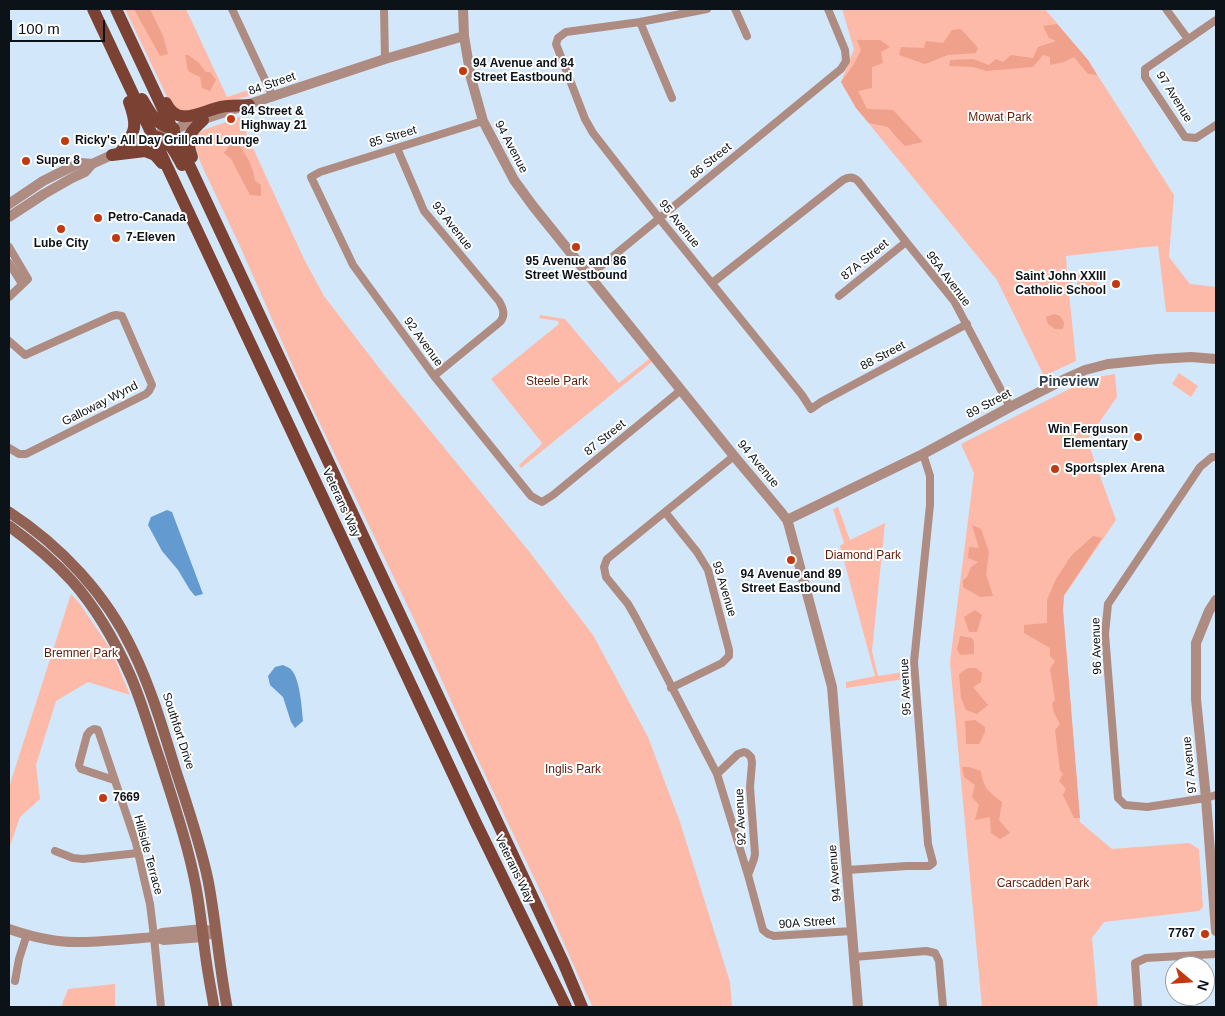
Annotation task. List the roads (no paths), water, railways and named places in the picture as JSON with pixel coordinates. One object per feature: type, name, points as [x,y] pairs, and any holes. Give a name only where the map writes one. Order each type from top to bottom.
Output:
[{"type":"main road","name":"Veterans Way","points":[[93,9],[476,823],[566,1007]]},
{"type":"main road","name":"Veterans Way","points":[[116,9],[564,962],[582,1007]]},
{"type":"main road","points":[[114,54],[135,121],[133,134],[117,152]]},
{"type":"main road","points":[[122,70],[159,124],[174,129]]},
{"type":"main road","points":[[148,76],[158,86],[171,111],[178,116],[189,116],[222,107],[249,105]]},
{"type":"main road","points":[[196,179],[194,162],[189,148],[189,138],[203,120]]},
{"type":"main road","points":[[153,136],[167,141],[185,169],[196,179]]},
{"type":"main road","points":[[117,152],[149,151],[170,170]]},
{"type":"main road","name":"Southfort Drive","points":[[9,512],[52,544],[81,573],[102,600],[133,650],[151,695],[195,829],[208,880],[227,1007]]},
{"type":"main road","points":[[9,526],[44,554],[72,581],[107,629],[132,678],[180,824],[196,887],[214,1007]]},
{"type":"street","points":[[232,9],[273,97]]},
{"type":"street","points":[[384,9],[385,59]]},
{"type":"street","points":[[672,98],[640,22],[707,9]]},
{"type":"street","points":[[735,9],[746,36]]},
{"type":"street","name":"86 Street","points":[[589,276],[841,69],[846,61],[845,50],[828,9]]},
{"type":"street","points":[[1166,9],[1188,39],[1216,20]]},
{"type":"street","points":[[463,10],[456,30],[446,42],[460,47],[467,55]]},
{"type":"street","name":"94 Avenue","points":[[463,10],[464,36],[471,78],[483,121],[514,180],[589,276],[787,520],[832,687],[858,1007]]},
{"type":"street","name":"95 Avenue","points":[[640,22],[566,32],[558,38],[556,44],[585,119],[593,133],[659,218],[802,395],[811,410]]},
{"type":"street","name":"84 Street","points":[[9,217],[44,194],[84,172],[92,164],[153,136],[385,59],[464,36]]},
{"type":"street","name":"97 Avenue","points":[[1188,39],[1146,69],[1145,77],[1185,137],[1196,138],[1216,125]]},
{"type":"street","name":"85 Street","points":[[311,178],[320,172],[483,121]]},
{"type":"street","name":"93 Avenue","points":[[397,148],[424,211],[498,301],[503,310],[503,317],[500,322],[434,376]]},
{"type":"street","name":"84 Street","points":[[9,204],[43,181],[67,169],[81,163],[92,164]]},
{"type":"street","name":"95A Avenue","points":[[712,283],[845,179],[851,177],[858,181],[954,301],[1010,407]]},
{"type":"street","name":"92 Avenue","points":[[311,178],[353,266],[434,376],[531,496],[542,502]]},
{"type":"street","name":"87A Street","points":[[839,296],[906,242]]},
{"type":"street","points":[[9,247],[25,281]]},
{"type":"street","points":[[9,263],[25,281]]},
{"type":"street","points":[[9,297],[25,281]]},
{"type":"street","name":"Galloway Wynd","points":[[9,341],[25,355],[112,316],[119,315],[122,316],[152,385],[146,394],[26,454],[19,454],[9,448]]},
{"type":"street","name":"88 Street","points":[[811,410],[821,402],[967,324]]},
{"type":"street","name":"89 Street","points":[[787,520],[923,454],[1074,375],[1100,366],[1174,358],[1216,359]]},
{"type":"street","name":"87 Street","points":[[542,502],[553,496],[681,390]]},
{"type":"street","name":"95 Avenue","points":[[847,870],[929,866],[933,862],[928,844],[914,662],[930,505],[930,476],[923,454]]},
{"type":"street","points":[[665,512],[734,456]]},
{"type":"street","name":"96 Avenue","points":[[1211,797],[1147,807],[1125,805],[1118,798],[1105,634],[1108,604],[1200,467],[1214,457]]},
{"type":"street","name":"93 Avenue","points":[[665,512],[698,552],[708,570],[729,646],[728,656],[722,663],[671,688]]},
{"type":"street","name":"92 Avenue","points":[[665,512],[607,559],[604,567],[606,577],[625,600],[636,618],[716,774],[748,875]]},
{"type":"street","name":"97 Avenue","points":[[1216,600],[1209,611],[1196,643],[1196,699],[1211,797],[1216,931]]},
{"type":"street","name":"Hillside Terrace","points":[[114,780],[84,770],[79,765],[88,735],[94,729],[98,730],[138,853],[150,904],[161,1007]]},
{"type":"street","name":"92 Avenue","points":[[716,774],[738,754],[747,753],[751,757],[750,787],[755,854],[748,875]]},
{"type":"street","points":[[55,851],[72,858],[83,859],[138,853]]},
{"type":"street","name":"90A Street","points":[[748,875],[763,930],[768,934],[774,936],[852,930]]},
{"type":"street","points":[[9,929],[60,941],[81,942],[154,937],[162,933],[215,932]]},
{"type":"street","points":[[15,981],[19,959],[27,934]]},
{"type":"street","points":[[854,957],[926,951],[934,953],[939,961],[943,1007]]},
{"type":"street","points":[[1138,1007],[1134,963],[1146,958],[1216,954]]},
{"type":"water","points":[[167,510],[172,512],[203,594],[195,596],[190,590],[178,570],[162,551],[148,525],[151,517]]},
{"type":"water","points":[[283,665],[292,671],[299,689],[303,721],[295,728],[291,722],[283,697],[270,685],[268,676],[275,667]]},
{"type":"place","name":"94 Avenue and 84 Street Eastbound","points":[[463,71]]},
{"type":"place","name":"84 Street & Highway 21","points":[[231,119]]},
{"type":"place","name":"Ricky's All Day Grill and Lounge","points":[[65,141]]},
{"type":"place","name":"Super 8","points":[[26,161]]},
{"type":"place","name":"Petro-Canada","points":[[98,218]]},
{"type":"place","name":"Lube City","points":[[61,229]]},
{"type":"place","name":"7-Eleven","points":[[116,238]]},
{"type":"place","name":"95 Avenue and 86 Street Westbound","points":[[576,247]]},
{"type":"place","name":"Saint John XXIII Catholic School","points":[[1116,284]]},
{"type":"place","name":"Win Ferguson Elementary","points":[[1138,437]]},
{"type":"place","name":"Sportsplex Arena","points":[[1055,469]]},
{"type":"place","name":"94 Avenue and 89 Street Eastbound","points":[[791,560]]},
{"type":"place","name":"7669","points":[[103,798]]},
{"type":"place","name":"7767","points":[[1205,934]]},
{"type":"district","name":"Pineview","points":[[1069,382]]},
{"type":"park label","name":"Mowat Park","points":[[1000,118]]},
{"type":"park label","name":"Steele Park","points":[[557,382]]},
{"type":"park label","name":"Diamond Park","points":[[863,556]]},
{"type":"park label","name":"Bremner Park","points":[[81,654]]},
{"type":"park label","name":"Inglis Park","points":[[573,770]]},
{"type":"park label","name":"Carscadden Park","points":[[1043,884]]}]
